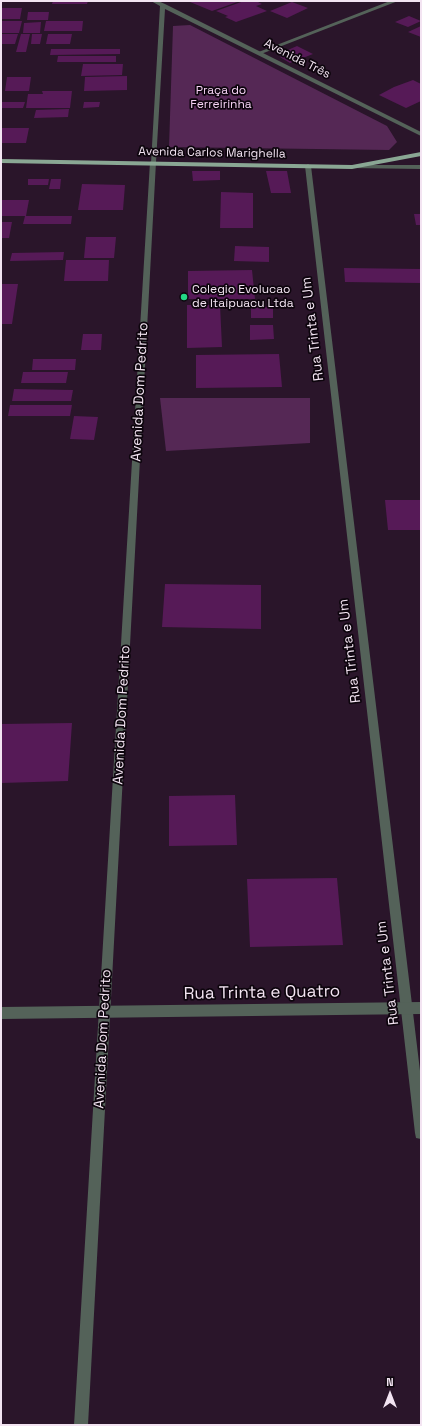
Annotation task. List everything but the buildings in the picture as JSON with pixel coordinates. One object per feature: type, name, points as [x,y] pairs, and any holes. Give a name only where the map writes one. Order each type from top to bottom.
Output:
[{"type":"main road","name":"Avenida Carlos Marighella","points":[[1,161],[154,162],[352,167],[421,154]]},
{"type":"street","name":"Avenida Três","points":[[154,1],[421,134]]},
{"type":"street","points":[[259,53],[395,1]]},
{"type":"street","name":"Avenida Dom Pedrito","points":[[81,1425],[163,5]]},
{"type":"street","name":"Rua Trinta e Um","points":[[308,166],[421,1133]]},
{"type":"street","points":[[352,167],[421,167]]},
{"type":"street","name":"Rua Trinta e Quatro","points":[[1,1013],[104,1013],[421,1008]]},
{"type":"green space","name":"Praça do Ferreirinha","points":[[190,25],[387,126],[397,142],[389,150],[169,147],[173,26]]},
{"type":"green space","points":[[160,398],[310,398],[310,443],[166,451]]},
{"type":"place","name":"Colegio Evolucao de Itaipuacu Ltda","points":[[184,297]]}]
